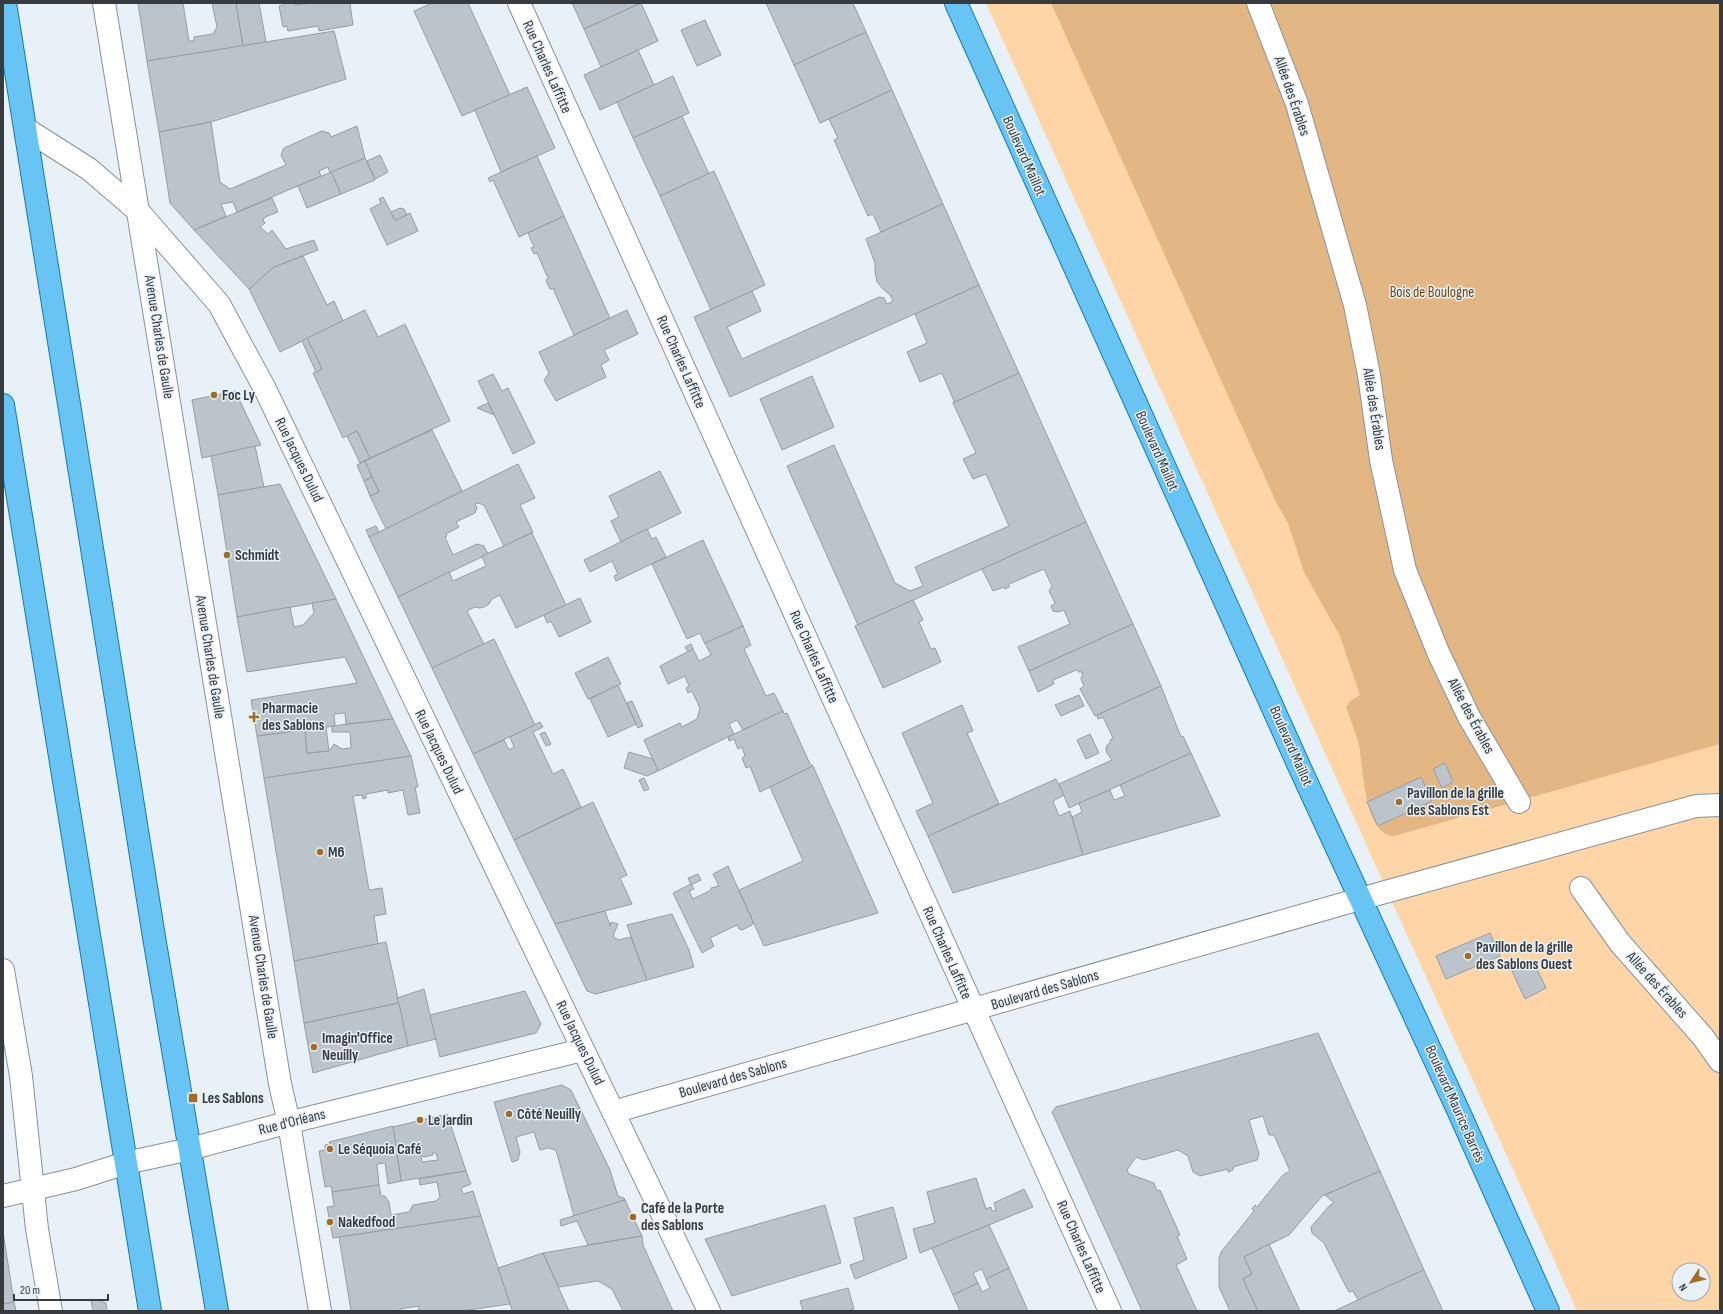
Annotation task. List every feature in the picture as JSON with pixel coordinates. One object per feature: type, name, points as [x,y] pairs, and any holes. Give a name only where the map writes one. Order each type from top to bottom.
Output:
[{"type":"main road","points":[[5,3],[153,930],[217,1311]]},
{"type":"main road","name":"Boulevard Maillot","points":[[956,3],[1360,899]]},
{"type":"main road","points":[[3,405],[150,1311]]},
{"type":"main road","name":"Boulevard Maurice Barrès","points":[[1360,899],[1458,1110],[1548,1311]]},
{"type":"street","name":"Avenue Charles de Gaulle","points":[[104,3],[279,1076],[289,1123],[320,1311]]},
{"type":"street","name":"Rue Charles Laffitte","points":[[519,3],[1110,1311]]},
{"type":"street","name":"Allée des Érables","points":[[1258,3],[1297,104],[1355,305],[1369,375],[1381,460],[1405,570],[1438,652],[1470,717],[1519,802]]},
{"type":"street","name":"Rue Jacques Dulud","points":[[26,129],[89,170],[139,212],[219,304],[265,389],[709,1311]]},
{"type":"street","points":[[1696,806],[1720,794]]},
{"type":"street","points":[[1696,806],[1720,805]]},
{"type":"street","name":"Boulevard des Sablons","points":[[613,1112],[1360,899],[1696,806]]},
{"type":"street","name":"Allée des Érables","points":[[1581,888],[1620,943],[1703,1037],[1720,1061]]},
{"type":"street","points":[[3,970],[21,1076],[37,1229],[51,1311]]},
{"type":"street","name":"Rue d'Orléans","points":[[3,1196],[76,1179],[126,1163],[190,1149],[582,1050]]},
{"type":"green space","name":"Bois de Boulogne","points":[[986,3],[1720,3],[1720,1311],[1577,1311]]},
{"type":"green space","name":"Bois de Boulogne","points":[[1051,3],[1720,3],[1720,744],[1394,836],[1384,833],[1376,825],[1367,798],[1359,745],[1346,707],[1350,701],[1360,695],[1340,636],[1304,572],[1288,523],[1276,502]]},
{"type":"building","points":[[138,3],[183,3],[189,41],[194,41],[194,37],[213,34],[217,27],[212,3],[236,3],[243,46],[147,61]]},
{"type":"building","points":[[236,3],[259,3],[266,42],[243,46]]},
{"type":"building","points":[[284,3],[295,3],[295,5],[311,3],[350,3],[353,25],[319,31],[318,26],[288,31],[287,26],[283,27],[279,6],[283,5]]},
{"type":"building","points":[[432,3],[468,3],[510,95],[462,116],[414,11]]},
{"type":"building","points":[[572,3],[641,3],[584,29]]},
{"type":"building","points":[[641,3],[658,41],[601,67],[584,29]]},
{"type":"building","points":[[766,3],[853,3],[866,32],[794,65]]},
{"type":"building","points":[[705,20],[721,55],[697,66],[681,30]]},
{"type":"building","points":[[334,31],[346,79],[211,122],[159,132],[147,61]]},
{"type":"building","points":[[866,32],[892,90],[820,123],[794,65]]},
{"type":"building","points":[[638,50],[654,85],[600,110],[584,75]]},
{"type":"building","points":[[673,76],[689,113],[633,138],[617,102]]},
{"type":"building","points":[[527,87],[555,148],[501,172],[475,110]]},
{"type":"building","points":[[892,90],[943,204],[881,232],[873,214],[868,216],[834,140],[838,138],[829,119]]},
{"type":"building","points":[[682,116],[709,174],[660,196],[633,138]]},
{"type":"building","points":[[211,122],[220,182],[230,189],[286,165],[281,155],[284,148],[322,131],[329,133],[331,137],[357,126],[365,158],[330,173],[328,167],[319,171],[321,176],[237,212],[233,202],[221,204],[226,216],[194,230],[170,203],[159,132]]},
{"type":"building","points":[[380,155],[388,172],[375,179],[367,161]]},
{"type":"building","points":[[537,156],[564,216],[519,237],[493,180],[490,182],[488,178]]},
{"type":"building","points":[[365,158],[375,180],[341,194],[331,172]]},
{"type":"building","points":[[714,171],[765,285],[711,310],[660,196]]},
{"type":"building","points":[[331,172],[341,194],[307,208],[298,186]]},
{"type":"building","points":[[383,197],[395,220],[410,213],[418,231],[387,245],[370,209],[381,203],[379,199]]},
{"type":"building","points":[[272,198],[278,212],[265,217],[263,220],[265,223],[260,227],[268,234],[272,230],[286,249],[314,240],[318,250],[274,267],[249,289],[194,230]]},
{"type":"building","points":[[943,204],[979,285],[730,397],[694,317],[752,291],[761,311],[727,327],[742,359],[879,297],[884,298],[887,304],[893,301],[890,295],[877,282],[875,263],[866,239]]},
{"type":"building","points":[[400,208],[404,209],[407,215],[395,220],[391,212]]},
{"type":"building","points":[[564,216],[610,318],[574,335],[554,291],[555,289],[550,289],[546,281],[549,276],[547,276],[537,253],[534,254],[531,248],[534,247],[528,233]]},
{"type":"building","points":[[303,256],[327,305],[334,301],[343,321],[280,352],[249,289],[274,267]]},
{"type":"building","points":[[979,285],[1019,373],[953,403],[954,401],[942,373],[920,382],[907,352],[927,343],[915,314]]},
{"type":"building","points":[[365,310],[378,337],[405,324],[450,421],[370,458],[357,431],[343,438],[313,373],[322,369],[307,338]]},
{"type":"building","points":[[627,310],[638,334],[604,350],[609,360],[601,365],[606,377],[556,401],[544,380],[549,373],[539,352]]},
{"type":"building","points":[[307,338],[322,369],[316,372],[302,341]]},
{"type":"building","points":[[1019,373],[1086,522],[858,625],[787,466],[834,445],[895,583],[910,591],[923,586],[915,567],[1009,526],[986,474],[973,479],[963,459],[976,453],[953,403]]},
{"type":"building","points":[[493,374],[502,391],[508,388],[535,443],[513,454],[478,381]]},
{"type":"building","points":[[812,376],[834,427],[782,450],[760,399]]},
{"type":"building","points":[[235,391],[261,445],[202,458],[192,400]]},
{"type":"building","points":[[488,403],[494,415],[477,408]]},
{"type":"building","points":[[432,430],[462,491],[386,529],[370,496],[379,492],[365,461]]},
{"type":"building","points":[[357,431],[370,458],[360,463],[347,436]]},
{"type":"building","points":[[255,446],[264,487],[218,495],[211,456]]},
{"type":"building","points":[[365,461],[372,477],[364,481],[357,465]]},
{"type":"building","points":[[518,464],[535,498],[520,505],[533,532],[504,546],[484,505],[478,503],[475,504],[477,508],[475,513],[456,522],[459,527],[446,534],[447,536],[445,537],[453,555],[477,544],[484,546],[488,554],[398,597],[369,537]]},
{"type":"building","points":[[660,471],[681,513],[621,542],[611,521],[619,517],[609,496]]},
{"type":"building","points":[[372,477],[379,492],[370,496],[364,481]]},
{"type":"building","points":[[280,484],[336,599],[237,617],[218,495]]},
{"type":"building","points":[[1086,522],[1133,624],[1029,671],[1018,647],[1070,624],[1064,610],[1058,612],[1053,611],[1051,606],[1055,603],[1049,591],[1052,586],[1044,569],[1009,584],[1009,587],[1005,589],[1004,587],[993,591],[982,569]]},
{"type":"building","points":[[376,526],[379,532],[369,537],[366,530]]},
{"type":"building","points":[[647,529],[652,539],[656,537],[666,557],[616,581],[614,576],[618,574],[612,561],[590,572],[584,560]]},
{"type":"building","points":[[532,533],[566,605],[516,628],[500,595],[492,599],[489,604],[484,607],[475,607],[467,611],[484,644],[432,668],[398,597],[449,572],[453,581],[486,566],[482,556]]},
{"type":"building","points":[[703,540],[743,626],[705,644],[700,633],[687,639],[652,564]]},
{"type":"building","points":[[580,598],[591,622],[559,637],[551,621],[547,623],[544,615]]},
{"type":"building","points":[[336,599],[393,719],[346,724],[345,713],[334,714],[335,726],[257,736],[251,700],[357,683],[345,657],[247,672],[237,617],[290,607],[294,627],[303,625],[314,613],[312,603]]},
{"type":"building","points":[[913,600],[923,620],[919,622],[931,649],[935,648],[941,662],[883,688],[855,626]]},
{"type":"building","points":[[1133,624],[1161,686],[1095,716],[1080,689],[1084,686],[1081,679],[1083,672],[1076,670],[1053,680],[1054,684],[1038,692],[1029,671]]},
{"type":"building","points":[[743,626],[751,645],[744,649],[766,696],[774,693],[783,711],[743,730],[737,720],[729,724],[734,734],[658,771],[644,740],[680,723],[682,727],[697,719],[700,708],[692,691],[688,693],[686,688],[689,686],[685,676],[668,684],[660,666],[693,649],[699,661],[711,655],[705,643]]},
{"type":"building","points":[[494,639],[535,725],[473,754],[432,668]]},
{"type":"building","points":[[691,644],[693,649],[688,652],[685,647]]},
{"type":"building","points":[[608,657],[621,684],[588,699],[575,673]]},
{"type":"building","points":[[618,685],[636,724],[608,737],[590,699]]},
{"type":"building","points":[[1161,686],[1181,737],[1183,736],[1191,753],[1069,808],[1059,784],[1112,760],[1106,749],[1107,745],[1111,742],[1110,740],[1113,738],[1103,717],[1098,719],[1097,715]]},
{"type":"building","points":[[1079,695],[1084,706],[1061,716],[1055,705]]},
{"type":"building","points":[[632,701],[643,726],[638,728],[627,703]]},
{"type":"building","points":[[962,705],[973,731],[967,733],[999,804],[928,836],[916,811],[933,803],[902,733]]},
{"type":"building","points":[[783,711],[784,714],[787,713],[810,764],[813,766],[760,792],[750,766],[746,768],[742,758],[745,756],[742,747],[738,749],[734,739],[729,741],[728,737]]},
{"type":"building","points":[[393,719],[411,756],[264,778],[257,736],[305,730],[307,753],[329,751],[334,744],[342,749],[351,748],[350,732],[332,732],[332,726]]},
{"type":"building","points":[[540,722],[543,727],[533,732],[553,774],[563,769],[581,807],[514,840],[473,754],[504,740],[509,750],[514,747],[510,737]]},
{"type":"building","points":[[326,727],[329,751],[307,753],[305,730]]},
{"type":"building","points":[[545,732],[551,744],[546,746],[540,734]]},
{"type":"building","points":[[1090,734],[1099,753],[1086,759],[1077,740]]},
{"type":"building","points":[[629,752],[653,759],[658,771],[647,776],[624,768]]},
{"type":"building","points":[[1191,753],[1220,816],[1083,855],[1072,817],[1082,812],[1079,803],[1110,790],[1114,800],[1125,796],[1120,785]]},
{"type":"building","name":"M6","points":[[411,756],[418,787],[415,787],[420,813],[408,815],[403,790],[388,793],[388,790],[366,794],[366,798],[363,799],[362,795],[353,796],[369,890],[382,888],[386,914],[374,916],[378,944],[294,961],[264,778]]},
{"type":"building","points":[[1445,763],[1453,782],[1442,788],[1433,769]]},
{"type":"building","points":[[813,766],[878,913],[764,946],[739,890],[803,861],[770,787]]},
{"type":"building","name":"Pavillon de la grille des Sablons Est","points":[[1421,777],[1432,801],[1378,826],[1367,802]]},
{"type":"building","points":[[644,778],[649,789],[644,791],[639,780]]},
{"type":"building","points":[[1056,779],[1064,795],[1053,801],[1059,816],[1070,811],[1083,855],[953,893],[928,836]]},
{"type":"building","points":[[593,802],[627,875],[620,878],[632,904],[555,924],[514,840]]},
{"type":"building","points":[[728,866],[753,922],[752,925],[742,930],[739,929],[737,925],[710,938],[714,946],[702,953],[673,893],[691,884],[694,889],[689,891],[693,899],[711,890],[711,888],[719,886],[713,874]]},
{"type":"building","points":[[698,874],[701,880],[691,885],[688,878]]},
{"type":"building","points":[[605,911],[610,926],[611,922],[618,924],[613,936],[618,940],[631,937],[647,980],[596,994],[587,991],[555,924]]},
{"type":"building","points":[[672,914],[689,950],[694,967],[647,980],[627,925]]},
{"type":"building","name":"Pavillon de la grille des Sablons Ouest","points":[[1490,933],[1500,956],[1446,979],[1436,956]]},
{"type":"building","points":[[386,942],[399,1003],[304,1023],[294,961]]},
{"type":"building","points":[[1533,961],[1546,988],[1525,999],[1512,971]]},
{"type":"building","points":[[424,989],[436,1039],[408,1046],[397,998]]},
{"type":"building","points":[[525,991],[541,1024],[536,1033],[440,1057],[430,1015]]},
{"type":"building","points":[[399,1003],[408,1046],[313,1073],[304,1023]]},
{"type":"building","points":[[1318,1033],[1380,1171],[1322,1196],[1289,1235],[1244,1257],[1252,1274],[1243,1279],[1258,1311],[1230,1311],[1219,1287],[1219,1258],[1221,1252],[1254,1211],[1252,1209],[1255,1205],[1257,1207],[1283,1175],[1290,1171],[1274,1135],[1269,1135],[1263,1116],[1249,1120],[1259,1154],[1257,1160],[1233,1167],[1233,1170],[1228,1172],[1228,1169],[1200,1176],[1193,1172],[1188,1156],[1178,1150],[1144,1160],[1136,1157],[1127,1170],[1129,1174],[1154,1183],[1157,1191],[1160,1190],[1180,1235],[1177,1236],[1187,1259],[1176,1265],[1197,1311],[1142,1311],[1052,1112],[1056,1107]]},
{"type":"building","points":[[562,1085],[571,1090],[610,1170],[618,1196],[624,1198],[625,1200],[574,1216],[556,1150],[548,1148],[540,1150],[534,1132],[516,1137],[520,1152],[518,1160],[512,1162],[494,1102]]},
{"type":"building","points":[[447,1114],[466,1171],[401,1181],[393,1127]],"holes":[[[432,1153],[436,1153],[438,1160],[422,1162],[421,1156],[424,1157],[433,1155]]]},
{"type":"building","points":[[393,1126],[401,1181],[388,1184],[385,1163],[377,1164],[379,1185],[332,1192],[331,1186],[325,1187],[319,1151],[325,1150],[325,1145],[330,1144],[329,1142]]},
{"type":"building","points":[[466,1171],[471,1184],[461,1188],[463,1194],[473,1191],[481,1216],[333,1238],[327,1207],[334,1206],[332,1192],[379,1185],[381,1196],[385,1196],[389,1202],[391,1215],[409,1212],[413,1205],[436,1201],[440,1197],[437,1182],[420,1185],[419,1179]]},
{"type":"building","points":[[1380,1171],[1424,1270],[1358,1300],[1353,1291],[1349,1292],[1324,1243],[1312,1233],[1311,1227],[1330,1205],[1334,1203],[1325,1195]]},
{"type":"building","points":[[976,1178],[986,1209],[991,1207],[992,1211],[996,1211],[994,1203],[1024,1189],[1033,1207],[920,1253],[913,1229],[935,1223],[927,1192]]},
{"type":"building","points":[[625,1200],[642,1236],[588,1245],[577,1221],[561,1226],[560,1220]]},
{"type":"building","points":[[825,1205],[841,1263],[732,1296],[705,1239]]},
{"type":"building","points":[[893,1207],[907,1258],[855,1279],[850,1265],[864,1260],[854,1218]]},
{"type":"building","points":[[481,1216],[510,1304],[461,1311],[412,1311],[419,1310],[419,1306],[400,1309],[400,1311],[351,1311],[339,1237]]},
{"type":"building","points":[[989,1225],[1009,1268],[986,1279],[982,1269],[973,1273],[978,1283],[953,1295],[932,1248]]},
{"type":"building","points":[[3,1232],[14,1302],[3,1304]]},
{"type":"building","points":[[642,1236],[643,1245],[673,1311],[623,1311],[612,1289],[598,1281],[559,1287],[543,1253]]},
{"type":"building","points":[[1269,1244],[1300,1311],[1258,1311],[1243,1279],[1252,1274],[1244,1257]]},
{"type":"building","points":[[543,1253],[569,1311],[510,1311],[512,1310],[498,1268]]},
{"type":"building","points":[[1009,1268],[1028,1311],[960,1311],[953,1295],[978,1283],[982,1292],[990,1288],[986,1279]]},
{"type":"building","points":[[1424,1270],[1443,1311],[1334,1311],[1358,1300]]},
{"type":"building","points":[[848,1288],[854,1309],[846,1311],[803,1311],[800,1301]]},
{"type":"building","points":[[97,1300],[106,1303],[107,1311],[93,1311],[91,1301]]},
{"type":"building","points":[[14,1302],[16,1311],[3,1311],[3,1304]]},
{"type":"place","name":"Foc Ly","points":[[214,395]]},
{"type":"place","name":"Schmidt","points":[[227,555]]},
{"type":"place","name":"Pharmacie des Sablons","points":[[254,717]]},
{"type":"place","name":"Pavillon de la grille des Sablons Est","points":[[1399,802]]},
{"type":"place","name":"M6","points":[[320,852]]},
{"type":"place","name":"Pavillon de la grille des Sablons Ouest","points":[[1468,956]]},
{"type":"place","name":"Imagin'Office Neuilly","points":[[314,1047]]},
{"type":"place","name":"Les Sablons","points":[[193,1098]]},
{"type":"place","name":"Côté Neuilly","points":[[509,1114]]},
{"type":"place","name":"Le Jardin","points":[[420,1120]]},
{"type":"place","name":"Le Séquoia Café","points":[[330,1149]]},
{"type":"place","name":"Café de la Porte des Sablons","points":[[633,1217]]},
{"type":"place","name":"Nakedfood","points":[[330,1222]]}]
